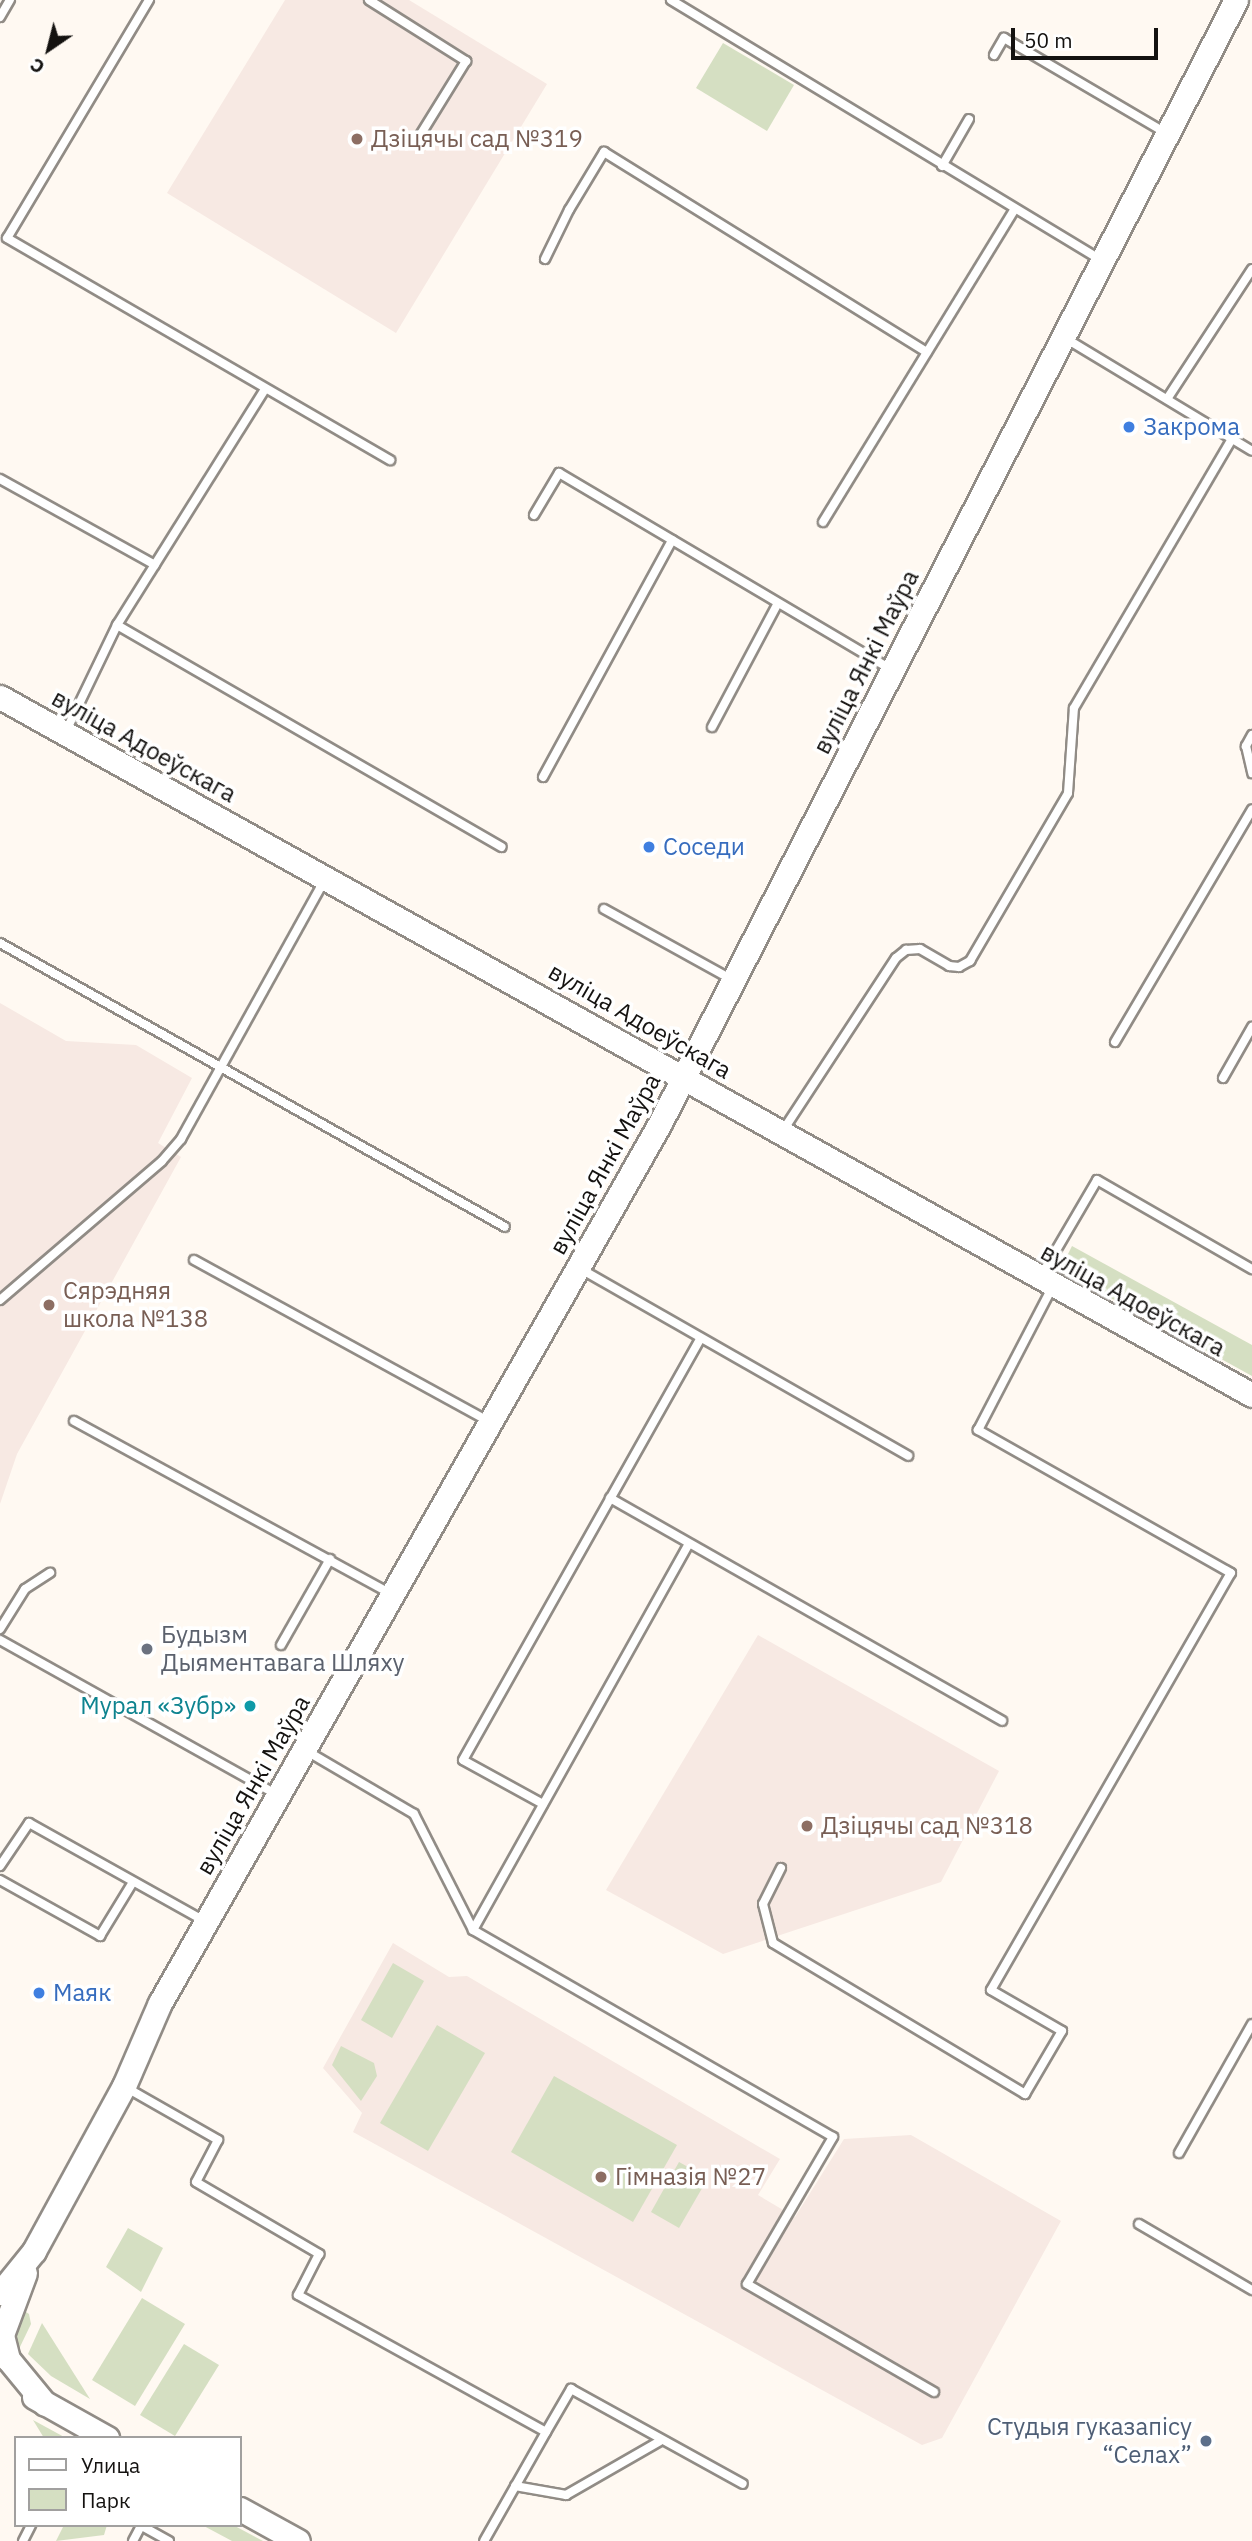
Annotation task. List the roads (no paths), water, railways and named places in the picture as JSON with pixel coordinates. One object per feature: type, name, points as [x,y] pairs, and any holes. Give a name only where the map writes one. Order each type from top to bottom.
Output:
[{"type":"street","name":"вуліца Янкі Маўра","points":[[0,2293],[34,2251],[124,2086],[160,2003],[684,1076],[1236,0]]},
{"type":"street","name":"вуліца Адоеўскага","points":[[0,697],[1252,1395]]},
{"type":"street","points":[[34,2251],[1,2335],[8,2359],[45,2404]]},
{"type":"street","points":[[0,2372],[45,2404],[103,2436]]},
{"type":"street","points":[[242,2510],[298,2541]]},
{"type":"lane","points":[[0,17],[10,0]]},
{"type":"lane","points":[[149,0],[7,238],[390,460]]},
{"type":"lane","points":[[369,0],[466,61],[418,137]]},
{"type":"lane","points":[[671,0],[1101,260]]},
{"type":"lane","points":[[994,55],[1004,38],[1167,134]]},
{"type":"lane","points":[[942,166],[969,119]]},
{"type":"lane","points":[[545,259],[569,210],[604,152],[927,352]]},
{"type":"lane","points":[[823,522],[1015,208]]},
{"type":"lane","points":[[1167,400],[1252,269]]},
{"type":"lane","points":[[1062,337],[1252,451]]},
{"type":"lane","points":[[65,732],[117,625],[265,389]]},
{"type":"lane","points":[[782,1132],[896,958],[906,950],[920,949],[949,966],[959,967],[970,961],[1068,793],[1074,708],[1232,439]]},
{"type":"lane","points":[[534,515],[559,473],[891,669]]},
{"type":"lane","points":[[0,479],[155,565]]},
{"type":"lane","points":[[543,777],[672,540]]},
{"type":"lane","points":[[712,727],[778,603]]},
{"type":"lane","points":[[117,625],[502,847]]},
{"type":"lane","points":[[1252,735],[1246,746],[1252,773]]},
{"type":"lane","points":[[1115,1042],[1252,809]]},
{"type":"lane","points":[[0,1300],[162,1161],[181,1139],[218,1068],[327,877]]},
{"type":"lane","points":[[604,909],[734,980]]},
{"type":"lane","points":[[0,943],[505,1227]]},
{"type":"lane","points":[[1223,1078],[1252,1027]]},
{"type":"lane","points":[[781,1868],[763,1904],[773,1943],[1025,2094],[1062,2031],[991,1990],[1231,1573],[978,1430],[1046,1282],[1097,1180],[1252,1269]]},
{"type":"lane","points":[[194,1260],[490,1422]]},
{"type":"lane","points":[[577,1267],[908,1456]]},
{"type":"lane","points":[[543,1804],[463,1760],[701,1338]]},
{"type":"lane","points":[[74,1421],[392,1594]]},
{"type":"lane","points":[[610,1498],[1002,1721]]},
{"type":"lane","points":[[474,1930],[689,1544]]},
{"type":"lane","points":[[281,1646],[330,1559]]},
{"type":"lane","points":[[0,1629],[25,1589],[50,1573]]},
{"type":"lane","points":[[0,1640],[279,1795]]},
{"type":"lane","points":[[304,1749],[414,1814],[474,1930],[833,2137],[747,2284],[934,2392]]},
{"type":"lane","points":[[0,1866],[29,1823],[206,1921]]},
{"type":"lane","points":[[0,1880],[100,1936],[133,1882]]},
{"type":"lane","points":[[1179,2153],[1252,2024]]},
{"type":"lane","points":[[124,2086],[218,2140],[196,2182],[319,2254],[298,2295],[546,2432]]},
{"type":"lane","points":[[1139,2224],[1252,2290]]},
{"type":"lane","points":[[484,2541],[571,2389],[660,2441],[743,2484]]},
{"type":"lane","points":[[515,2486],[566,2495],[660,2441]]},
{"type":"lane","points":[[143,2527],[169,2541]]},
{"type":"place","name":"Дзіцячы сад №319","points":[[357,139]]},
{"type":"place","name":"Закрома","points":[[1129,427]]},
{"type":"place","name":"Соседи","points":[[649,847]]},
{"type":"place","name":"Сярэдняя школа №138","points":[[49,1305]]},
{"type":"place","name":"Будызм Дыяментавага Шляху","points":[[147,1649]]},
{"type":"place","name":"Мурал «Зубр»","points":[[250,1706]]},
{"type":"place","name":"Дзіцячы сад №318","points":[[807,1826]]},
{"type":"place","name":"Маяк","points":[[39,1993]]},
{"type":"place","name":"Гімназія №27","points":[[601,2177]]},
{"type":"place","name":"Студыя гуказапісу “Селах”","points":[[1206,2441]]}]
